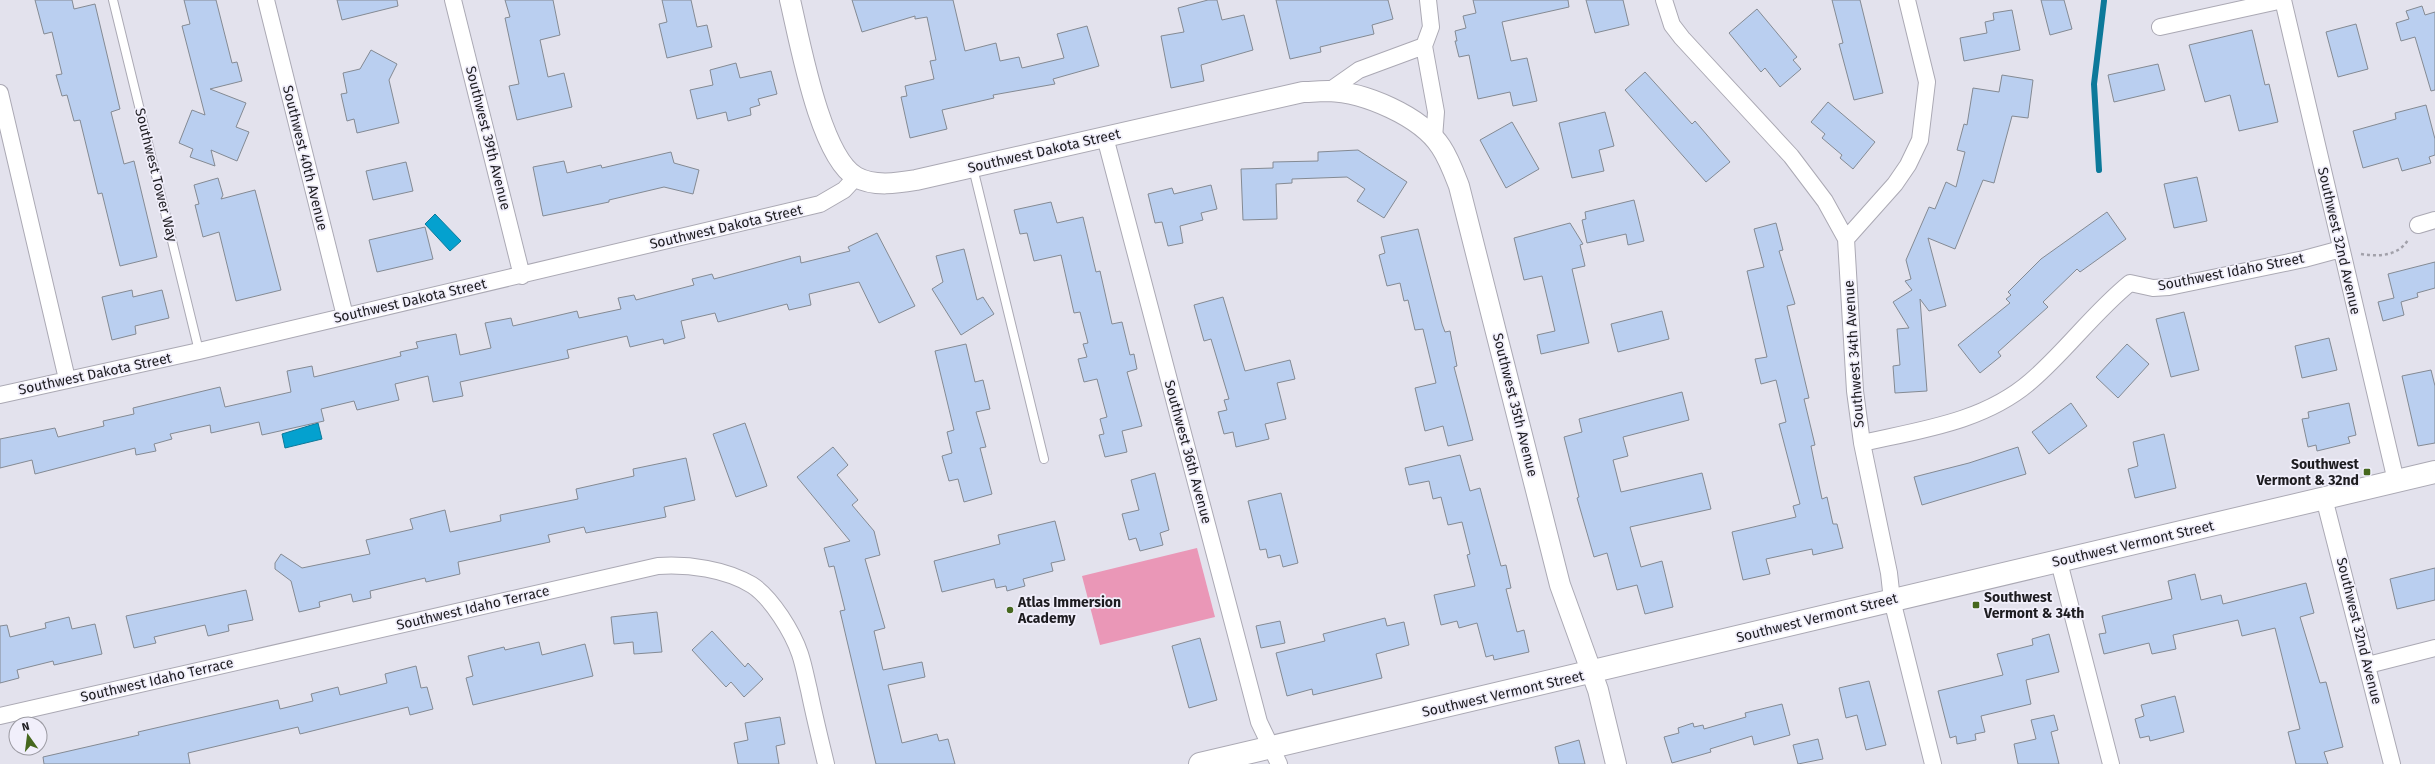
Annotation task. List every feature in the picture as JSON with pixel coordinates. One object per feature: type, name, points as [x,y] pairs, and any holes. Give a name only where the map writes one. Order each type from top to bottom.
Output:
[{"type":"main road","name":"Southwest Vermont Street","points":[[1200,764],[1275,756],[1591,673],[1892,600],[2059,562],[2435,472]]},
{"type":"street","name":"Southwest 40th Avenue","points":[[266,0],[344,316]]},
{"type":"street","name":"Southwest 39th Avenue","points":[[453,0],[522,276]]},
{"type":"street","points":[[790,0],[818,113],[826,136],[839,161],[856,176]]},
{"type":"street","points":[[1428,0],[1430,27],[1424,46],[1436,112],[1434,138]]},
{"type":"street","name":"Southwest 34th Avenue","points":[[1664,0],[1672,25],[1682,38],[1791,156],[1825,201],[1846,239],[1854,391],[1862,443],[1889,573],[1892,600],[1933,764]]},
{"type":"street","points":[[1846,239],[1895,184],[1908,165],[1920,140],[1927,82],[1907,0]]},
{"type":"street","points":[[2160,26],[2283,0]]},
{"type":"street","name":"Southwest 32nd Avenue","points":[[2283,0],[2396,481]]},
{"type":"street","points":[[1329,91],[1359,70],[1424,46]]},
{"type":"street","name":"Southwest Dakota Street","points":[[0,395],[199,351],[344,316],[522,276],[820,204],[844,190],[856,176],[875,182],[902,182],[974,168],[1267,99],[1303,92],[1329,91],[1366,99],[1406,115],[1421,124],[1434,138]]},
{"type":"street","points":[[0,93],[67,379]]},
{"type":"street","name":"Southwest 36th Avenue","points":[[1106,137],[1259,722],[1275,756]]},
{"type":"street","name":"Southwest 35th Avenue","points":[[1434,138],[1453,168],[1461,193],[1560,585],[1598,690],[1616,764]]},
{"type":"street","points":[[2418,225],[2435,220]]},
{"type":"street","name":"Southwest Idaho Street","points":[[1862,443],[1973,416],[2002,401],[2029,382],[2051,363],[2130,283],[2153,288],[2169,287],[2304,259],[2341,249]]},
{"type":"street","name":"Southwest 32nd Avenue","points":[[2324,498],[2368,665],[2392,764]]},
{"type":"street","points":[[2059,562],[2111,764]]},
{"type":"street","name":"Southwest Idaho Terrace","points":[[0,716],[650,568],[676,565],[705,568],[731,576],[753,586],[773,607],[788,629],[801,655],[826,764]]},
{"type":"street","points":[[2368,665],[2435,648]]},
{"type":"lane","name":"Southwest Tower Way","points":[[113,0],[199,351]]},
{"type":"lane","points":[[974,168],[1044,459]]},
{"type":"path","points":[[2368,255],[2386,255],[2402,249],[2418,225]]},
{"type":"shaded area","points":[[1197,548],[1215,617],[1100,645],[1082,576]]},
{"type":"water","points":[[435,214],[461,241],[450,251],[425,224]]},
{"type":"water","points":[[318,423],[322,439],[285,448],[282,434]]},
{"type":"building","points":[[35,0],[72,0],[74,9],[95,4],[120,109],[111,112],[124,164],[134,161],[157,257],[120,266],[102,193],[98,194],[80,120],[74,121],[67,95],[62,96],[56,75],[62,74],[52,32],[44,34]]},
{"type":"building","points":[[184,0],[216,0],[232,63],[237,62],[242,81],[210,89],[246,103],[236,127],[249,132],[237,161],[211,150],[215,166],[190,157],[193,149],[179,143],[192,110],[205,115],[182,26],[190,24]]},
{"type":"building","points":[[337,0],[397,0],[398,6],[342,20]]},
{"type":"building","points":[[505,0],[553,0],[560,35],[540,40],[548,77],[564,73],[572,107],[517,120],[509,86],[519,84],[505,18],[510,17]]},
{"type":"building","points":[[662,0],[691,0],[697,27],[707,25],[712,47],[667,58],[659,24],[667,22]]},
{"type":"building","points":[[852,0],[953,0],[965,51],[996,43],[1000,61],[1019,57],[1022,68],[1064,58],[1057,34],[1087,26],[1099,66],[1053,79],[1055,84],[993,95],[994,98],[942,110],[947,129],[910,138],[901,97],[907,96],[905,86],[934,79],[930,61],[936,60],[927,17],[915,19],[915,16],[862,32]]},
{"type":"building","points":[[1208,0],[1217,0],[1222,20],[1244,15],[1253,50],[1201,65],[1204,81],[1171,88],[1161,36],[1184,32],[1178,8]]},
{"type":"building","points":[[1276,0],[1388,0],[1393,19],[1372,25],[1374,34],[1320,47],[1321,52],[1290,59]]},
{"type":"building","points":[[1473,0],[1568,0],[1569,7],[1502,22],[1511,61],[1527,58],[1537,101],[1513,106],[1510,92],[1478,99],[1469,55],[1459,57],[1455,41],[1457,41],[1455,31],[1466,28],[1463,16],[1476,13]]},
{"type":"building","points":[[1586,0],[1623,0],[1629,25],[1595,33]]},
{"type":"building","points":[[1832,0],[1860,0],[1883,93],[1854,100],[1839,44],[1843,43]]},
{"type":"building","points":[[2041,0],[2064,0],[2072,29],[2050,35]]},
{"type":"building","points":[[2422,6],[2425,15],[2435,12],[2435,90],[2431,91],[2415,37],[2401,41],[2396,23],[2409,19],[2406,11]]},
{"type":"building","points":[[1757,9],[1797,57],[1793,60],[1801,69],[1780,87],[1765,68],[1761,72],[1729,33]]},
{"type":"building","points":[[2012,10],[2020,50],[1964,61],[1960,38],[1987,33],[1985,22],[1994,20],[1993,13]]},
{"type":"building","points":[[2356,24],[2368,69],[2338,77],[2326,32]]},
{"type":"building","points":[[2252,30],[2265,85],[2269,84],[2278,122],[2239,131],[2230,95],[2205,102],[2189,45]]},
{"type":"building","points":[[371,50],[397,64],[389,80],[399,123],[357,133],[354,119],[347,121],[341,94],[347,93],[343,73],[360,69]]},
{"type":"building","points":[[736,63],[740,78],[771,71],[777,94],[758,99],[760,105],[750,108],[751,115],[728,121],[726,112],[697,119],[690,90],[713,85],[710,70]]},
{"type":"building","points":[[2158,64],[2165,90],[2114,102],[2108,75]]},
{"type":"building","points":[[1645,72],[1692,124],[1695,121],[1730,162],[1706,182],[1625,90]]},
{"type":"building","points":[[2002,75],[2033,80],[2028,118],[2012,116],[1994,183],[1983,180],[1955,249],[1928,238],[1946,306],[1929,311],[1920,299],[1927,391],[1895,393],[1893,366],[1900,365],[1897,329],[1909,328],[1893,302],[1912,290],[1905,281],[1911,279],[1906,260],[1929,207],[1935,209],[1946,182],[1956,187],[1965,152],[1957,150],[1964,124],[1967,125],[1973,88],[1999,92]]},
{"type":"building","points":[[1828,102],[1875,142],[1853,169],[1840,158],[1842,155],[1822,138],[1825,134],[1811,122]]},
{"type":"building","points":[[2426,105],[2435,139],[2435,155],[2429,157],[2431,163],[2402,171],[2398,158],[2363,168],[2353,131],[2396,119],[2395,113]]},
{"type":"building","points":[[1605,112],[1614,146],[1599,150],[1604,171],[1572,178],[1559,123]]},
{"type":"building","points":[[1512,122],[1539,169],[1506,188],[1480,140]]},
{"type":"building","points":[[1358,150],[1407,182],[1384,218],[1357,201],[1365,189],[1347,177],[1292,179],[1292,183],[1276,184],[1277,219],[1243,220],[1241,169],[1273,168],[1273,162],[1318,161],[1318,152]]},
{"type":"building","points":[[671,152],[674,163],[699,170],[693,194],[664,187],[609,200],[609,202],[543,216],[533,167],[564,161],[567,173],[601,165],[602,168]]},
{"type":"building","points":[[406,162],[413,191],[373,200],[366,171]]},
{"type":"building","points":[[2197,177],[2207,221],[2174,228],[2164,184]]},
{"type":"building","points":[[218,178],[223,195],[221,199],[255,190],[281,290],[236,301],[219,232],[203,237],[195,205],[199,204],[194,185]]},
{"type":"building","points":[[1211,185],[1217,209],[1201,213],[1203,220],[1180,226],[1183,243],[1168,246],[1162,222],[1155,223],[1148,194],[1172,188],[1174,194]]},
{"type":"building","points":[[1634,200],[1644,241],[1628,245],[1626,234],[1587,243],[1582,220],[1586,219],[1585,212]]},
{"type":"building","points":[[1051,202],[1057,223],[1083,217],[1096,272],[1100,271],[1112,324],[1122,322],[1130,355],[1134,354],[1137,369],[1127,372],[1142,426],[1122,431],[1127,452],[1105,457],[1099,435],[1104,434],[1100,419],[1107,417],[1097,379],[1084,382],[1078,359],[1087,357],[1083,344],[1088,343],[1080,312],[1074,313],[1061,255],[1034,261],[1027,233],[1020,234],[1014,210]]},
{"type":"building","points":[[2107,212],[2126,239],[2080,272],[2077,269],[2043,302],[2048,307],[1998,352],[2001,356],[1980,373],[1958,345],[2010,303],[2006,299],[2011,295],[2008,292],[2041,259]]},
{"type":"building","points":[[1570,223],[1583,244],[1580,245],[1585,266],[1572,269],[1589,343],[1541,354],[1537,335],[1555,331],[1542,276],[1524,280],[1514,238]]},
{"type":"building","points":[[1776,223],[1783,250],[1779,251],[1795,304],[1787,306],[1809,398],[1804,399],[1815,445],[1811,446],[1815,466],[1822,499],[1827,497],[1833,524],[1837,524],[1843,548],[1813,555],[1812,549],[1766,559],[1770,574],[1743,580],[1732,532],[1796,517],[1793,506],[1800,504],[1779,424],[1786,422],[1776,380],[1761,384],[1755,359],[1767,357],[1747,271],[1764,267],[1754,229]]},
{"type":"building","points":[[425,227],[433,259],[377,272],[369,240]]},
{"type":"building","points":[[1418,229],[1442,324],[1445,332],[1450,331],[1457,366],[1454,367],[1473,440],[1448,446],[1443,426],[1425,431],[1415,388],[1436,383],[1423,329],[1415,330],[1408,300],[1404,301],[1400,283],[1387,286],[1379,255],[1385,253],[1381,237]]},
{"type":"building","points":[[877,233],[915,306],[879,323],[859,282],[809,294],[811,305],[789,310],[787,304],[718,322],[715,313],[681,321],[685,338],[664,344],[663,339],[630,347],[627,336],[567,350],[569,358],[460,382],[463,396],[433,402],[428,376],[395,384],[399,400],[357,410],[354,401],[321,409],[324,421],[262,435],[259,422],[211,433],[210,425],[170,434],[172,439],[154,444],[156,451],[136,455],[135,448],[35,474],[32,460],[0,468],[0,439],[55,428],[58,437],[104,426],[103,421],[134,414],[133,408],[220,387],[225,407],[291,392],[287,371],[312,366],[314,377],[401,356],[400,352],[418,348],[416,342],[456,334],[460,355],[491,348],[485,323],[511,318],[513,326],[577,311],[579,318],[621,309],[618,298],[634,295],[636,300],[694,285],[692,279],[712,274],[714,279],[800,256],[801,263],[850,251],[848,247]]},
{"type":"building","points":[[964,249],[977,300],[983,297],[994,314],[961,335],[932,289],[943,282],[936,256]]},
{"type":"building","points":[[2435,262],[2435,288],[2417,293],[2418,297],[2401,302],[2404,315],[2383,321],[2378,302],[2394,298],[2388,274]]},
{"type":"building","points":[[132,290],[133,297],[162,290],[169,318],[135,326],[136,334],[112,340],[102,297]]},
{"type":"building","points":[[1223,297],[1245,371],[1290,360],[1295,379],[1277,383],[1286,419],[1265,424],[1269,439],[1236,447],[1233,432],[1224,434],[1218,412],[1227,410],[1224,400],[1229,399],[1211,339],[1204,341],[1194,305]]},
{"type":"building","points":[[1662,311],[1669,339],[1618,352],[1611,324]]},
{"type":"building","points":[[2184,312],[2199,370],[2171,377],[2156,319]]},
{"type":"building","points":[[2329,338],[2337,370],[2302,378],[2295,346]]},
{"type":"building","points":[[966,344],[975,382],[983,380],[990,409],[976,412],[986,447],[980,448],[992,494],[964,502],[958,479],[949,481],[942,456],[952,453],[947,432],[954,430],[935,351]]},
{"type":"building","points":[[2127,344],[2149,364],[2118,398],[2096,377]]},
{"type":"building","points":[[2431,370],[2435,386],[2435,443],[2418,446],[2402,376]]},
{"type":"building","points":[[1682,392],[1689,420],[1623,437],[1628,456],[1613,460],[1621,492],[1702,473],[1711,509],[1630,527],[1641,567],[1662,561],[1673,607],[1645,614],[1637,585],[1617,590],[1607,553],[1594,557],[1577,498],[1579,497],[1564,437],[1582,432],[1579,419]]},
{"type":"building","points":[[2071,403],[2087,426],[2049,454],[2032,432]]},
{"type":"building","points":[[2349,403],[2356,435],[2348,437],[2350,443],[2317,451],[2316,445],[2308,447],[2302,419],[2309,418],[2308,412]]},
{"type":"building","points":[[745,423],[767,486],[736,497],[713,434]]},
{"type":"building","points":[[2164,434],[2176,488],[2135,498],[2128,469],[2138,466],[2133,442]]},
{"type":"building","points":[[833,447],[848,465],[837,475],[858,500],[852,505],[874,531],[880,555],[865,559],[885,628],[874,631],[883,670],[922,662],[925,677],[888,685],[902,743],[937,734],[939,741],[948,739],[955,764],[876,764],[840,611],[845,610],[834,566],[829,567],[824,548],[850,541],[797,477]]},
{"type":"building","points":[[2018,447],[2026,474],[1922,505],[1914,477],[1969,463]]},
{"type":"building","points":[[1460,455],[1470,491],[1480,488],[1501,566],[1506,565],[1511,588],[1506,589],[1517,632],[1524,630],[1529,652],[1494,660],[1493,655],[1486,657],[1477,623],[1459,628],[1457,621],[1441,625],[1434,595],[1475,586],[1467,555],[1470,554],[1462,522],[1448,525],[1441,497],[1433,499],[1429,481],[1409,485],[1405,468]]},
{"type":"building","points":[[686,458],[695,500],[664,507],[666,517],[586,533],[584,527],[548,535],[550,542],[458,562],[460,574],[426,582],[425,578],[370,591],[371,598],[353,602],[351,594],[319,602],[320,607],[299,612],[291,581],[275,569],[275,563],[281,554],[302,568],[370,554],[366,540],[413,529],[410,519],[445,510],[450,532],[501,521],[500,515],[578,499],[576,489],[634,476],[633,469]]},
{"type":"building","points":[[1155,473],[1169,530],[1160,533],[1163,545],[1140,551],[1136,538],[1129,540],[1122,514],[1139,510],[1131,480]]},
{"type":"building","points":[[1281,493],[1298,563],[1283,567],[1280,555],[1268,558],[1266,549],[1260,550],[1248,501]]},
{"type":"building","points":[[1055,521],[1065,560],[1051,563],[1053,571],[1023,579],[1025,586],[1007,591],[1006,586],[996,588],[994,579],[942,592],[934,561],[1000,544],[998,535]]},
{"type":"building","points":[[2435,568],[2435,600],[2397,609],[2390,579]]},
{"type":"building","points":[[2195,574],[2201,600],[2221,595],[2223,604],[2306,583],[2314,613],[2300,617],[2320,683],[2326,682],[2343,747],[2324,752],[2328,764],[2296,764],[2288,732],[2300,729],[2275,628],[2242,636],[2238,620],[2173,635],[2176,649],[2152,654],[2149,643],[2104,654],[2099,634],[2106,633],[2102,616],[2172,599],[2168,581]]},
{"type":"building","points":[[246,590],[253,620],[228,625],[229,631],[208,636],[205,625],[154,637],[156,643],[134,648],[126,616]]},
{"type":"building","points":[[657,612],[662,652],[634,654],[633,642],[614,644],[611,617]]},
{"type":"building","points":[[69,617],[72,629],[95,624],[102,654],[54,665],[53,661],[17,670],[19,678],[0,683],[0,626],[7,625],[10,637],[46,628],[45,623]]},
{"type":"building","points":[[1385,618],[1387,626],[1404,622],[1409,645],[1376,654],[1382,678],[1313,695],[1312,689],[1287,696],[1276,653],[1325,641],[1323,634]]},
{"type":"building","points":[[1280,621],[1285,643],[1261,648],[1256,626]]},
{"type":"building","points":[[712,631],[745,667],[748,663],[763,679],[744,697],[731,682],[726,687],[692,650]]},
{"type":"building","points":[[2049,634],[2059,672],[2026,680],[2031,704],[1981,716],[1985,732],[1975,734],[1976,740],[1957,744],[1956,736],[1950,738],[1938,691],[2003,675],[1997,654],[2033,645],[2032,639]]},
{"type":"building","points":[[1200,638],[1217,700],[1189,708],[1172,646]]},
{"type":"building","points":[[539,642],[542,655],[585,644],[593,676],[473,705],[466,678],[473,676],[468,656],[504,647],[505,650]]},
{"type":"building","points":[[416,666],[421,688],[427,687],[433,709],[410,715],[408,707],[300,734],[298,727],[188,753],[190,764],[44,764],[43,757],[139,735],[138,732],[278,700],[280,709],[313,701],[311,694],[338,687],[340,695],[387,683],[385,674]]},
{"type":"building","points":[[1869,681],[1886,745],[1866,750],[1857,715],[1846,718],[1839,688]]},
{"type":"building","points":[[2175,696],[2184,732],[2150,741],[2149,736],[2140,738],[2135,719],[2144,716],[2141,705]]},
{"type":"building","points":[[1782,704],[1790,735],[1754,745],[1752,736],[1710,749],[1711,752],[1672,763],[1664,737],[1679,733],[1678,728],[1693,723],[1694,727],[1703,725],[1704,729],[1746,717],[1745,713]]},
{"type":"building","points":[[2054,715],[2058,730],[2051,732],[2059,764],[2018,764],[2014,744],[2036,739],[2031,720]]},
{"type":"building","points":[[780,717],[785,744],[776,746],[779,764],[738,764],[734,743],[748,740],[745,723]]},
{"type":"building","points":[[1818,739],[1823,759],[1798,764],[1793,745]]},
{"type":"building","points":[[1579,740],[1585,764],[1559,764],[1555,747]]},
{"type":"waterway","points":[[2099,170],[2094,84],[2104,1]]},
{"type":"place","name":"Southwest Vermont & 32nd","points":[[2367,472]]},
{"type":"place","name":"Southwest Vermont & 34th","points":[[1976,605]]},
{"type":"place","name":"Atlas Immersion Academy","points":[[1010,610]]}]
